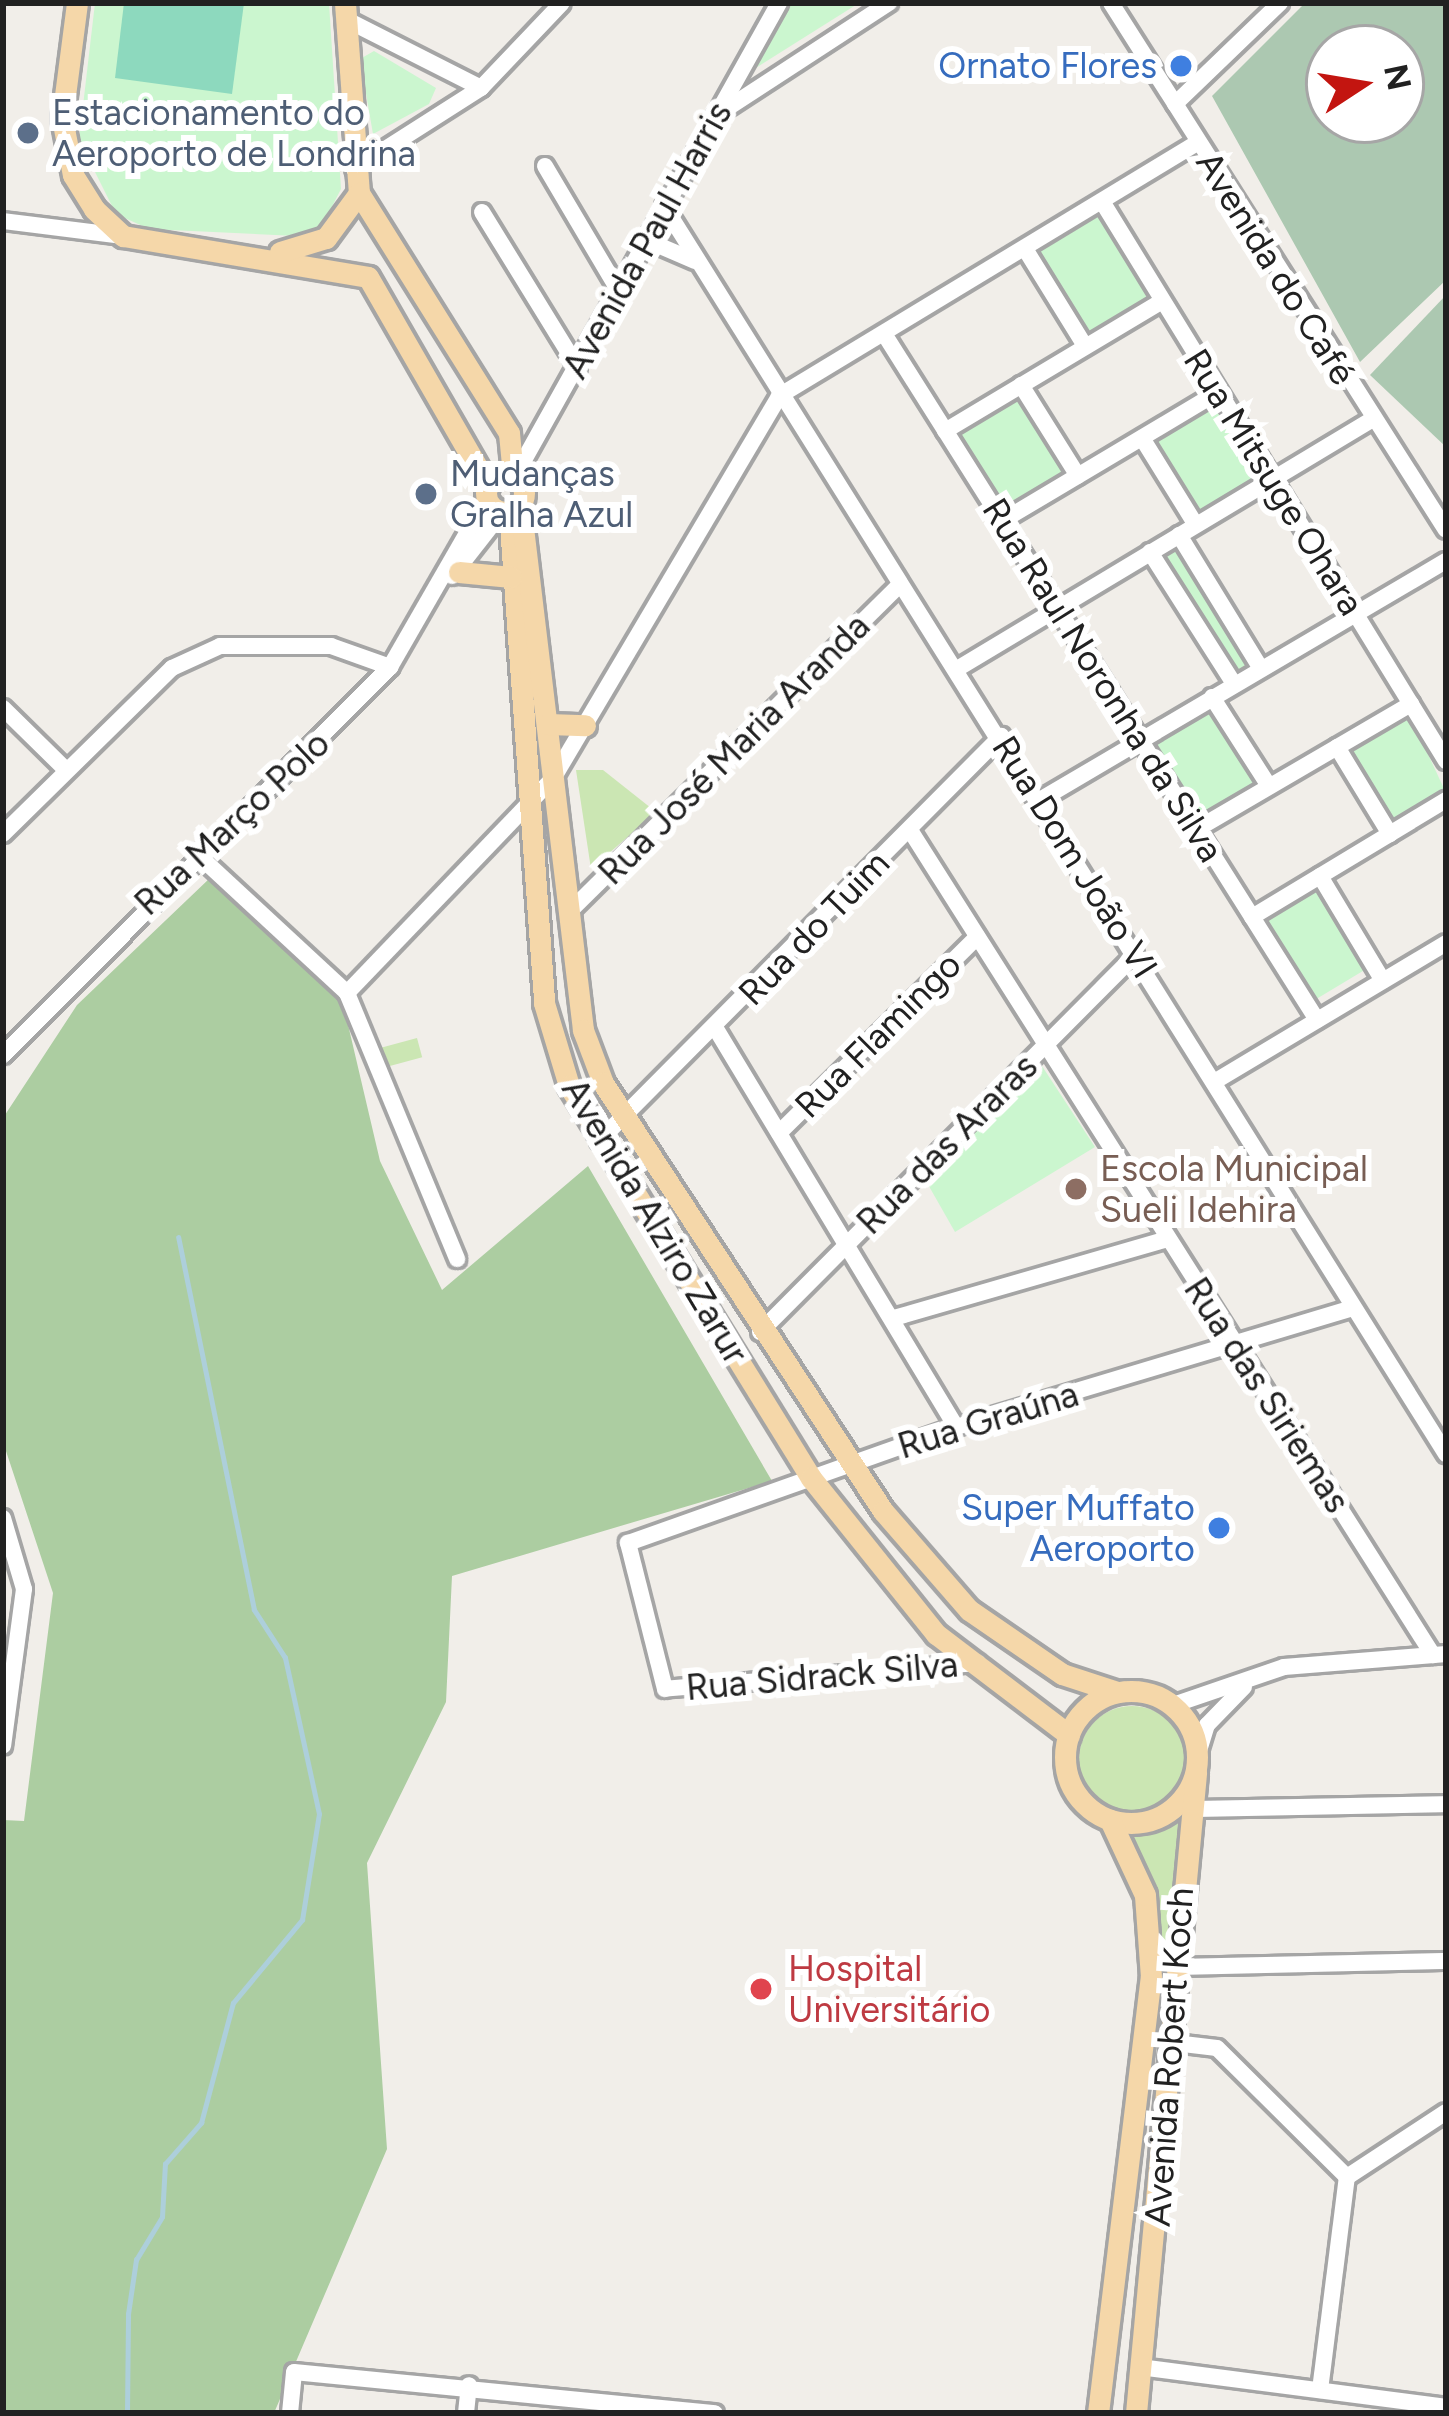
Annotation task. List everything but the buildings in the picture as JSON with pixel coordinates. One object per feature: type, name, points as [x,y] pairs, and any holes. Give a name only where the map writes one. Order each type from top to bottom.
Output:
[{"type":"main road","points":[[77,3],[62,118],[68,160],[123,236],[274,254],[368,277],[501,502]]},
{"type":"main road","points":[[347,12],[358,193],[419,302],[509,434],[514,476],[501,502]]},
{"type":"main road","points":[[274,254],[326,238],[358,193]]},
{"type":"main road","points":[[393,317],[419,302]]},
{"type":"main road","name":"Avenida Alziro Zarur","points":[[501,502],[512,578],[544,1004],[599,1141],[811,1478],[936,1634],[1069,1735]]},
{"type":"main road","name":"Avenida Alziro Zarur","points":[[501,502],[548,724],[583,1030],[623,1115],[846,1466],[969,1610],[1062,1674],[1117,1692]]},
{"type":"main road","points":[[452,576],[512,578]]},
{"type":"main road","points":[[548,724],[585,724]]},
{"type":"main road","points":[[1117,1692],[1173,1705],[1197,1764],[1154,1820],[1110,1820],[1068,1776],[1069,1735],[1117,1692]]},
{"type":"main road","name":"Avenida Robert Koch","points":[[1136,2413],[1175,2071],[1174,1967],[1197,1764]]},
{"type":"main road","name":"Avenida Robert Koch","points":[[1098,2413],[1151,1927],[1110,1820]]},
{"type":"main road","points":[[1138,2058],[1175,2043]]},
{"type":"main road","points":[[1138,2058],[1175,2071]]},
{"type":"street","points":[[354,170],[482,88],[562,3]]},
{"type":"street","name":"Avenida Paul Harris","points":[[514,476],[778,3]]},
{"type":"street","points":[[714,116],[889,3]]},
{"type":"street","name":"Avenida do Café","points":[[1111,3],[1446,530]]},
{"type":"street","points":[[1174,104],[1280,3]]},
{"type":"street","points":[[347,12],[482,88]]},
{"type":"street","points":[[347,993],[554,777],[779,396],[888,340],[1197,143]]},
{"type":"street","points":[[545,166],[619,291]]},
{"type":"street","name":"Rua Mitsuge Ohara","points":[[1102,203],[1446,761]]},
{"type":"street","name":"Rua Dom João VI","points":[[664,206],[779,396],[1001,736],[1446,1454]]},
{"type":"street","points":[[482,212],[578,368]]},
{"type":"street","points":[[3,221],[123,236]]},
{"type":"street","points":[[646,240],[698,262]]},
{"type":"street","points":[[1027,251],[1085,346]]},
{"type":"street","points":[[945,430],[1162,301]]},
{"type":"street","name":"Rua Raul Noronha da Silva","points":[[888,340],[1317,1020]]},
{"type":"street","points":[[1021,385],[1078,476]]},
{"type":"street","points":[[1002,521],[1218,392]]},
{"type":"street","points":[[957,669],[1372,420]]},
{"type":"street","points":[[1142,438],[1196,525]]},
{"type":"street","name":"Rua Março Polo","points":[[3,1055],[9,1035],[390,668],[501,502]]},
{"type":"street","points":[[1179,536],[1260,667]]},
{"type":"street","points":[[1150,552],[1234,684]]},
{"type":"street","points":[[1040,800],[1353,611],[1446,561]]},
{"type":"street","name":"Rua José Maria Aranda","points":[[568,913],[900,585]]},
{"type":"street","points":[[3,834],[64,769],[172,668],[220,646],[331,646],[390,668]]},
{"type":"street","points":[[1212,697],[1269,786]]},
{"type":"street","points":[[1197,829],[1411,704]]},
{"type":"street","points":[[3,708],[64,769]]},
{"type":"street","name":"Rua do Tuim","points":[[599,1141],[716,1029],[1001,736]]},
{"type":"street","points":[[1337,747],[1390,834]]},
{"type":"street","points":[[1252,917],[1446,800]]},
{"type":"street","name":"Rua das Siriemas","points":[[910,830],[1234,1344],[1439,1655]]},
{"type":"street","points":[[196,853],[347,993],[457,1258]]},
{"type":"street","points":[[1320,876],[1383,981]]},
{"type":"street","name":"Rua Flamingo","points":[[779,1133],[977,937]]},
{"type":"street","points":[[1214,1082],[1446,943]]},
{"type":"street","name":"Rua das Araras","points":[[760,1332],[1135,955]]},
{"type":"street","points":[[716,1029],[956,1427]]},
{"type":"street","points":[[894,1318],[1168,1239]]},
{"type":"street","name":"Rua Graúna","points":[[665,1689],[628,1543],[956,1427],[1353,1309]]},
{"type":"street","points":[[3,1518],[24,1589],[3,1746]]},
{"type":"street","points":[[1173,1705],[1258,1675],[1439,1655]]},
{"type":"street","name":"Rua Sidrack Silva","points":[[665,1689],[978,1663]]},
{"type":"street","name":"Avenida Robert Koch","points":[[1197,1764],[1207,1725],[1258,1675]]},
{"type":"street","points":[[1190,1809],[1446,1804]]},
{"type":"street","points":[[1174,1967],[1446,1961]]},
{"type":"street","points":[[1175,2043],[1213,2045],[1347,2177]]},
{"type":"street","points":[[1321,2390],[1347,2177],[1446,2112]]},
{"type":"street","points":[[1139,2367],[1446,2407]]},
{"type":"street","points":[[290,2413],[294,2372],[470,2385],[622,2408],[715,2413]]},
{"type":"street","points":[[466,2413],[470,2385]]},
{"type":"green space","points":[[95,3],[329,3],[341,189],[322,226],[296,236],[149,229],[116,214],[79,140]]},
{"type":"green space","points":[[124,3],[244,3],[232,94],[115,78]]},
{"type":"green space","points":[[790,3],[859,3],[751,71],[778,23]]},
{"type":"green space","points":[[1305,3],[1446,3],[1446,280],[1360,362],[1212,96]]},
{"type":"green space","points":[[374,51],[436,88],[429,104],[373,134],[360,59]]},
{"type":"green space","points":[[1100,213],[1151,295],[1088,335],[1036,253]]},
{"type":"green space","points":[[1446,295],[1446,447],[1370,375]]},
{"type":"green space","points":[[1018,395],[1068,472],[1008,511],[958,434]]},
{"type":"green space","points":[[1217,402],[1263,478],[1197,518],[1151,442]]},
{"type":"green space","points":[[1177,543],[1252,663],[1233,676],[1157,555]]},
{"type":"green space","points":[[1211,706],[1262,784],[1200,824],[1150,746]]},
{"type":"green space","points":[[1409,713],[1446,793],[1391,825],[1345,749]]},
{"type":"green space","points":[[576,770],[603,770],[656,812],[591,869]]},
{"type":"green space","points":[[210,878],[342,999],[380,1161],[442,1290],[588,1166],[772,1481],[452,1576],[446,1702],[367,1863],[387,2149],[274,2413],[3,2413],[3,1820],[24,1821],[53,1593],[3,1442],[3,1118],[77,1005]]},
{"type":"green space","points":[[1318,886],[1367,968],[1313,1001],[1263,919]]},
{"type":"green space","points":[[417,1038],[422,1057],[380,1069],[374,1049]]},
{"type":"green space","points":[[1040,1063],[1095,1147],[955,1232],[926,1181]]},
{"type":"green space","points":[[1132,1706],[1152,1710],[1169,1722],[1181,1739],[1185,1759],[1181,1779],[1169,1796],[1152,1808],[1132,1812],[1112,1808],[1095,1796],[1083,1779],[1079,1759],[1083,1739],[1095,1722],[1112,1710]]},
{"type":"green space","points":[[1179,1817],[1162,2032],[1150,2032],[1155,1897],[1128,1837]]},
{"type":"waterway","points":[[127,2413],[128,2314],[136,2260],[162,2217],[165,2164],[201,2123],[233,2003],[302,1920],[319,1814],[285,1658],[254,1610],[178,1238]]},
{"type":"place","name":"Ornato Flores","points":[[1181,66]]},
{"type":"place","name":"Estacionamento do Aeroporto de Londrina","points":[[28,133]]},
{"type":"place","name":"Mudanças Gralha Azul","points":[[426,494]]},
{"type":"place","name":"Escola Municipal Sueli Idehira","points":[[1076,1189]]},
{"type":"place","name":"Super Muffato Aeroporto","points":[[1219,1528]]},
{"type":"place","name":"Hospital Universitário","points":[[761,1989]]}]
